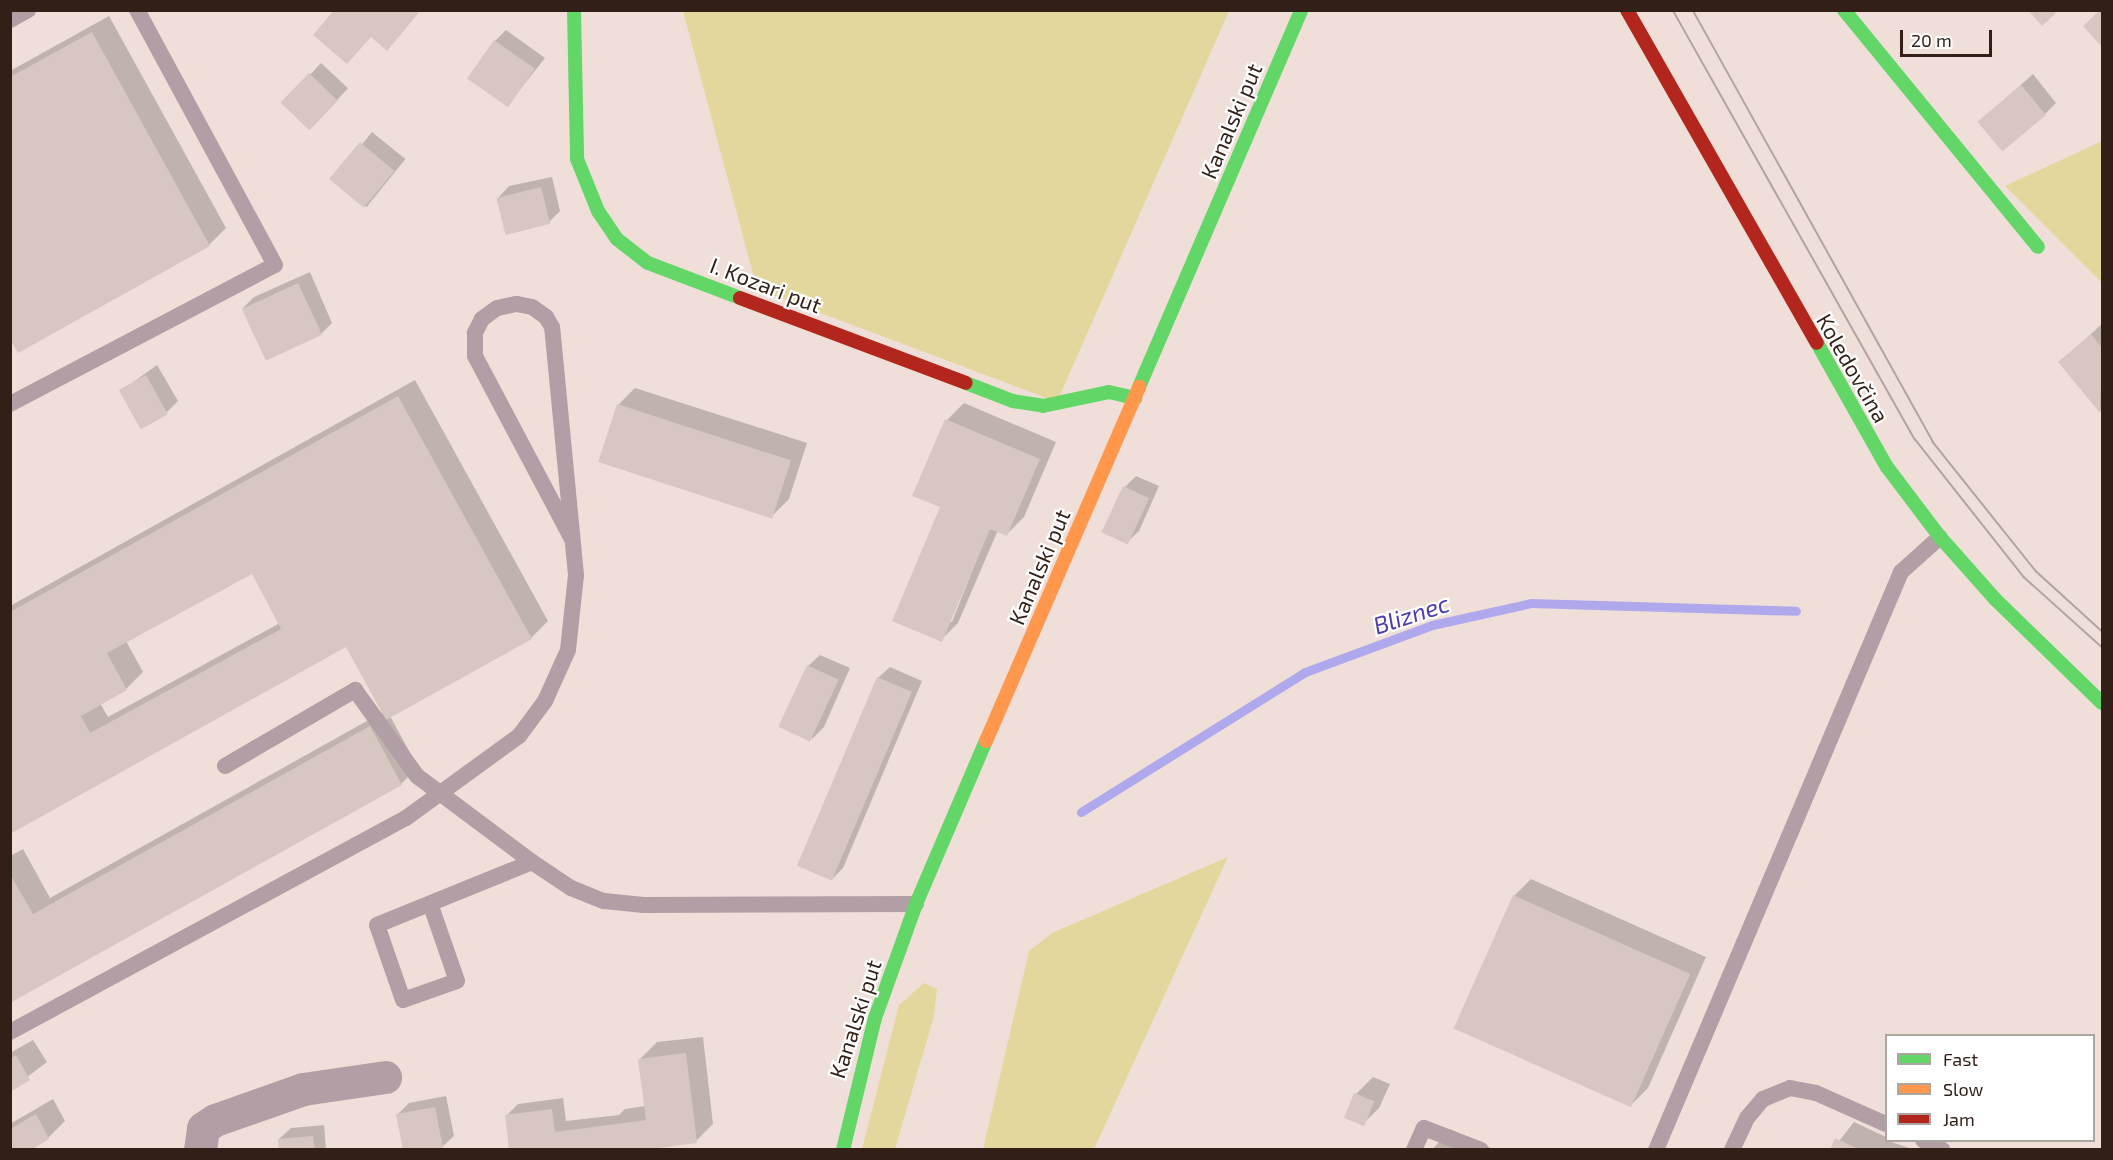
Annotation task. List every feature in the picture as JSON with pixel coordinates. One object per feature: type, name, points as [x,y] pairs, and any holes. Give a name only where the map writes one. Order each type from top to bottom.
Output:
[{"type":"street","name":"I. Kozari put","points":[[574,10],[578,159],[598,211],[617,239],[648,263],[1013,401],[1043,406],[1109,392],[1135,398]]},
{"type":"street","name":"Kanalski put","points":[[843,1149],[875,1018],[916,904],[1300,10]]},
{"type":"street","name":"Koledovčina","points":[[1627,10],[1887,467],[1940,537],[2003,607],[2103,704]]},
{"type":"street","points":[[1844,10],[2038,247]]},
{"type":"street","points":[[200,1149],[203,1128],[215,1120],[303,1089],[385,1077]]},
{"type":"lane","points":[[10,20],[28,10]]},
{"type":"lane","points":[[10,404],[275,265],[137,10]]},
{"type":"lane","points":[[10,1032],[406,818],[519,736],[545,701],[568,650],[575,617],[572,539],[552,327],[546,317],[532,308],[516,304],[497,308],[482,319],[475,333],[475,356],[572,539]]},
{"type":"lane","points":[[1656,1149],[1900,572],[1940,537]]},
{"type":"lane","points":[[225,766],[355,690],[417,776],[532,862],[571,888],[604,901],[644,905],[916,904]]},
{"type":"lane","points":[[431,906],[457,981],[403,1000],[377,925],[431,906],[532,862]]},
{"type":"lane","points":[[1732,1149],[1747,1118],[1763,1099],[1790,1088],[1816,1093],[1885,1123]]},
{"type":"lane","points":[[1414,1149],[1424,1128],[1481,1149]]},
{"type":"lane","points":[[1927,1142],[1943,1149]]},
{"type":"shaded area","points":[[683,11],[1229,11],[1057,402],[757,289]]},
{"type":"shaded area","points":[[2102,141],[2102,283],[2005,186]]},
{"type":"shaded area","points":[[1228,857],[1094,1149],[983,1149],[1029,951],[1052,933]]},
{"type":"shaded area","points":[[924,983],[937,989],[934,1016],[895,1149],[862,1149],[899,1005]]},
{"type":"building","points":[[334,10],[421,10],[387,51],[371,37],[347,64],[313,35]]},
{"type":"building","points":[[2028,10],[2053,10],[2056,13],[2042,26]]},
{"type":"building","points":[[2102,10],[2102,47],[2083,26]]},
{"type":"building","points":[[92,32],[210,246],[18,353],[10,339],[10,77]]},
{"type":"building","points":[[494,40],[535,69],[508,107],[467,79]]},
{"type":"building","points":[[309,73],[338,101],[309,130],[281,102]]},
{"type":"building","points":[[2021,85],[2046,115],[2002,152],[1977,122]]},
{"type":"building","points":[[360,142],[394,171],[364,208],[329,179]]},
{"type":"building","points":[[541,187],[550,224],[506,235],[496,198]]},
{"type":"building","points":[[298,283],[322,335],[266,361],[242,309]]},
{"type":"building","points":[[2091,334],[2102,348],[2100,413],[2058,362]]},
{"type":"building","points":[[146,375],[168,414],[141,429],[119,390]]},
{"type":"building","points":[[398,396],[532,639],[386,720],[346,647],[10,834],[10,612]],"holes":[[[252,574],[281,629],[90,733],[81,716],[127,690],[107,653]]]},
{"type":"building","points":[[617,404],[791,461],[772,519],[598,462]]},
{"type":"building","points":[[945,419],[1040,459],[1007,536],[990,529],[942,642],[892,621],[940,507],[912,496]]},
{"type":"building","points":[[1123,486],[1149,498],[1128,544],[1101,532]]},
{"type":"building","points":[[807,665],[839,680],[810,741],[778,727]]},
{"type":"building","points":[[877,677],[912,692],[832,881],[797,866]]},
{"type":"building","points":[[370,726],[402,785],[10,1003],[10,874],[33,914]]},
{"type":"building","points":[[1513,895],[1690,974],[1631,1107],[1454,1028]]},
{"type":"building","points":[[686,1053],[697,1143],[644,1150],[509,1150],[505,1115],[552,1109],[555,1132],[646,1120],[638,1059]]},
{"type":"building","points":[[16,1055],[30,1080],[10,1092],[10,1059]]},
{"type":"building","points":[[1354,1093],[1374,1101],[1364,1126],[1344,1118]]},
{"type":"building","points":[[435,1107],[443,1148],[403,1150],[396,1114]]},
{"type":"building","points":[[36,1114],[49,1139],[31,1150],[10,1150],[10,1129]]},
{"type":"building","points":[[313,1136],[315,1150],[279,1150],[278,1139]]},
{"type":"building","points":[[1835,1138],[1861,1150],[1830,1150]]},
{"type":"waterway","name":"Bliznec","points":[[1081,812],[1305,672],[1432,625],[1531,603],[1796,611]]},
{"type":"tram line","points":[[1673,10],[1915,439],[2024,577],[2102,647]]},
{"type":"tram line","points":[[1693,10],[1933,442],[2036,571],[2102,631]]},
{"type":"traffic: fast","points":[[574,10],[577,159],[598,211],[617,239],[648,263],[740,298]]},
{"type":"traffic: fast","points":[[1139,387],[1301,10]]},
{"type":"traffic: fast","points":[[1844,10],[2038,247]]},
{"type":"traffic: fast","points":[[1817,343],[1887,467],[1940,537],[1995,599],[2102,703]]},
{"type":"traffic: fast","points":[[966,383],[1013,401],[1043,406],[1109,392],[1135,398]]},
{"type":"traffic: fast","points":[[843,1150],[875,1018],[916,904],[986,741]]},
{"type":"traffic: slow","points":[[986,741],[1139,387]]},
{"type":"traffic: jam","points":[[1627,10],[1817,343]]},
{"type":"traffic: jam","points":[[740,298],[966,383]]}]
